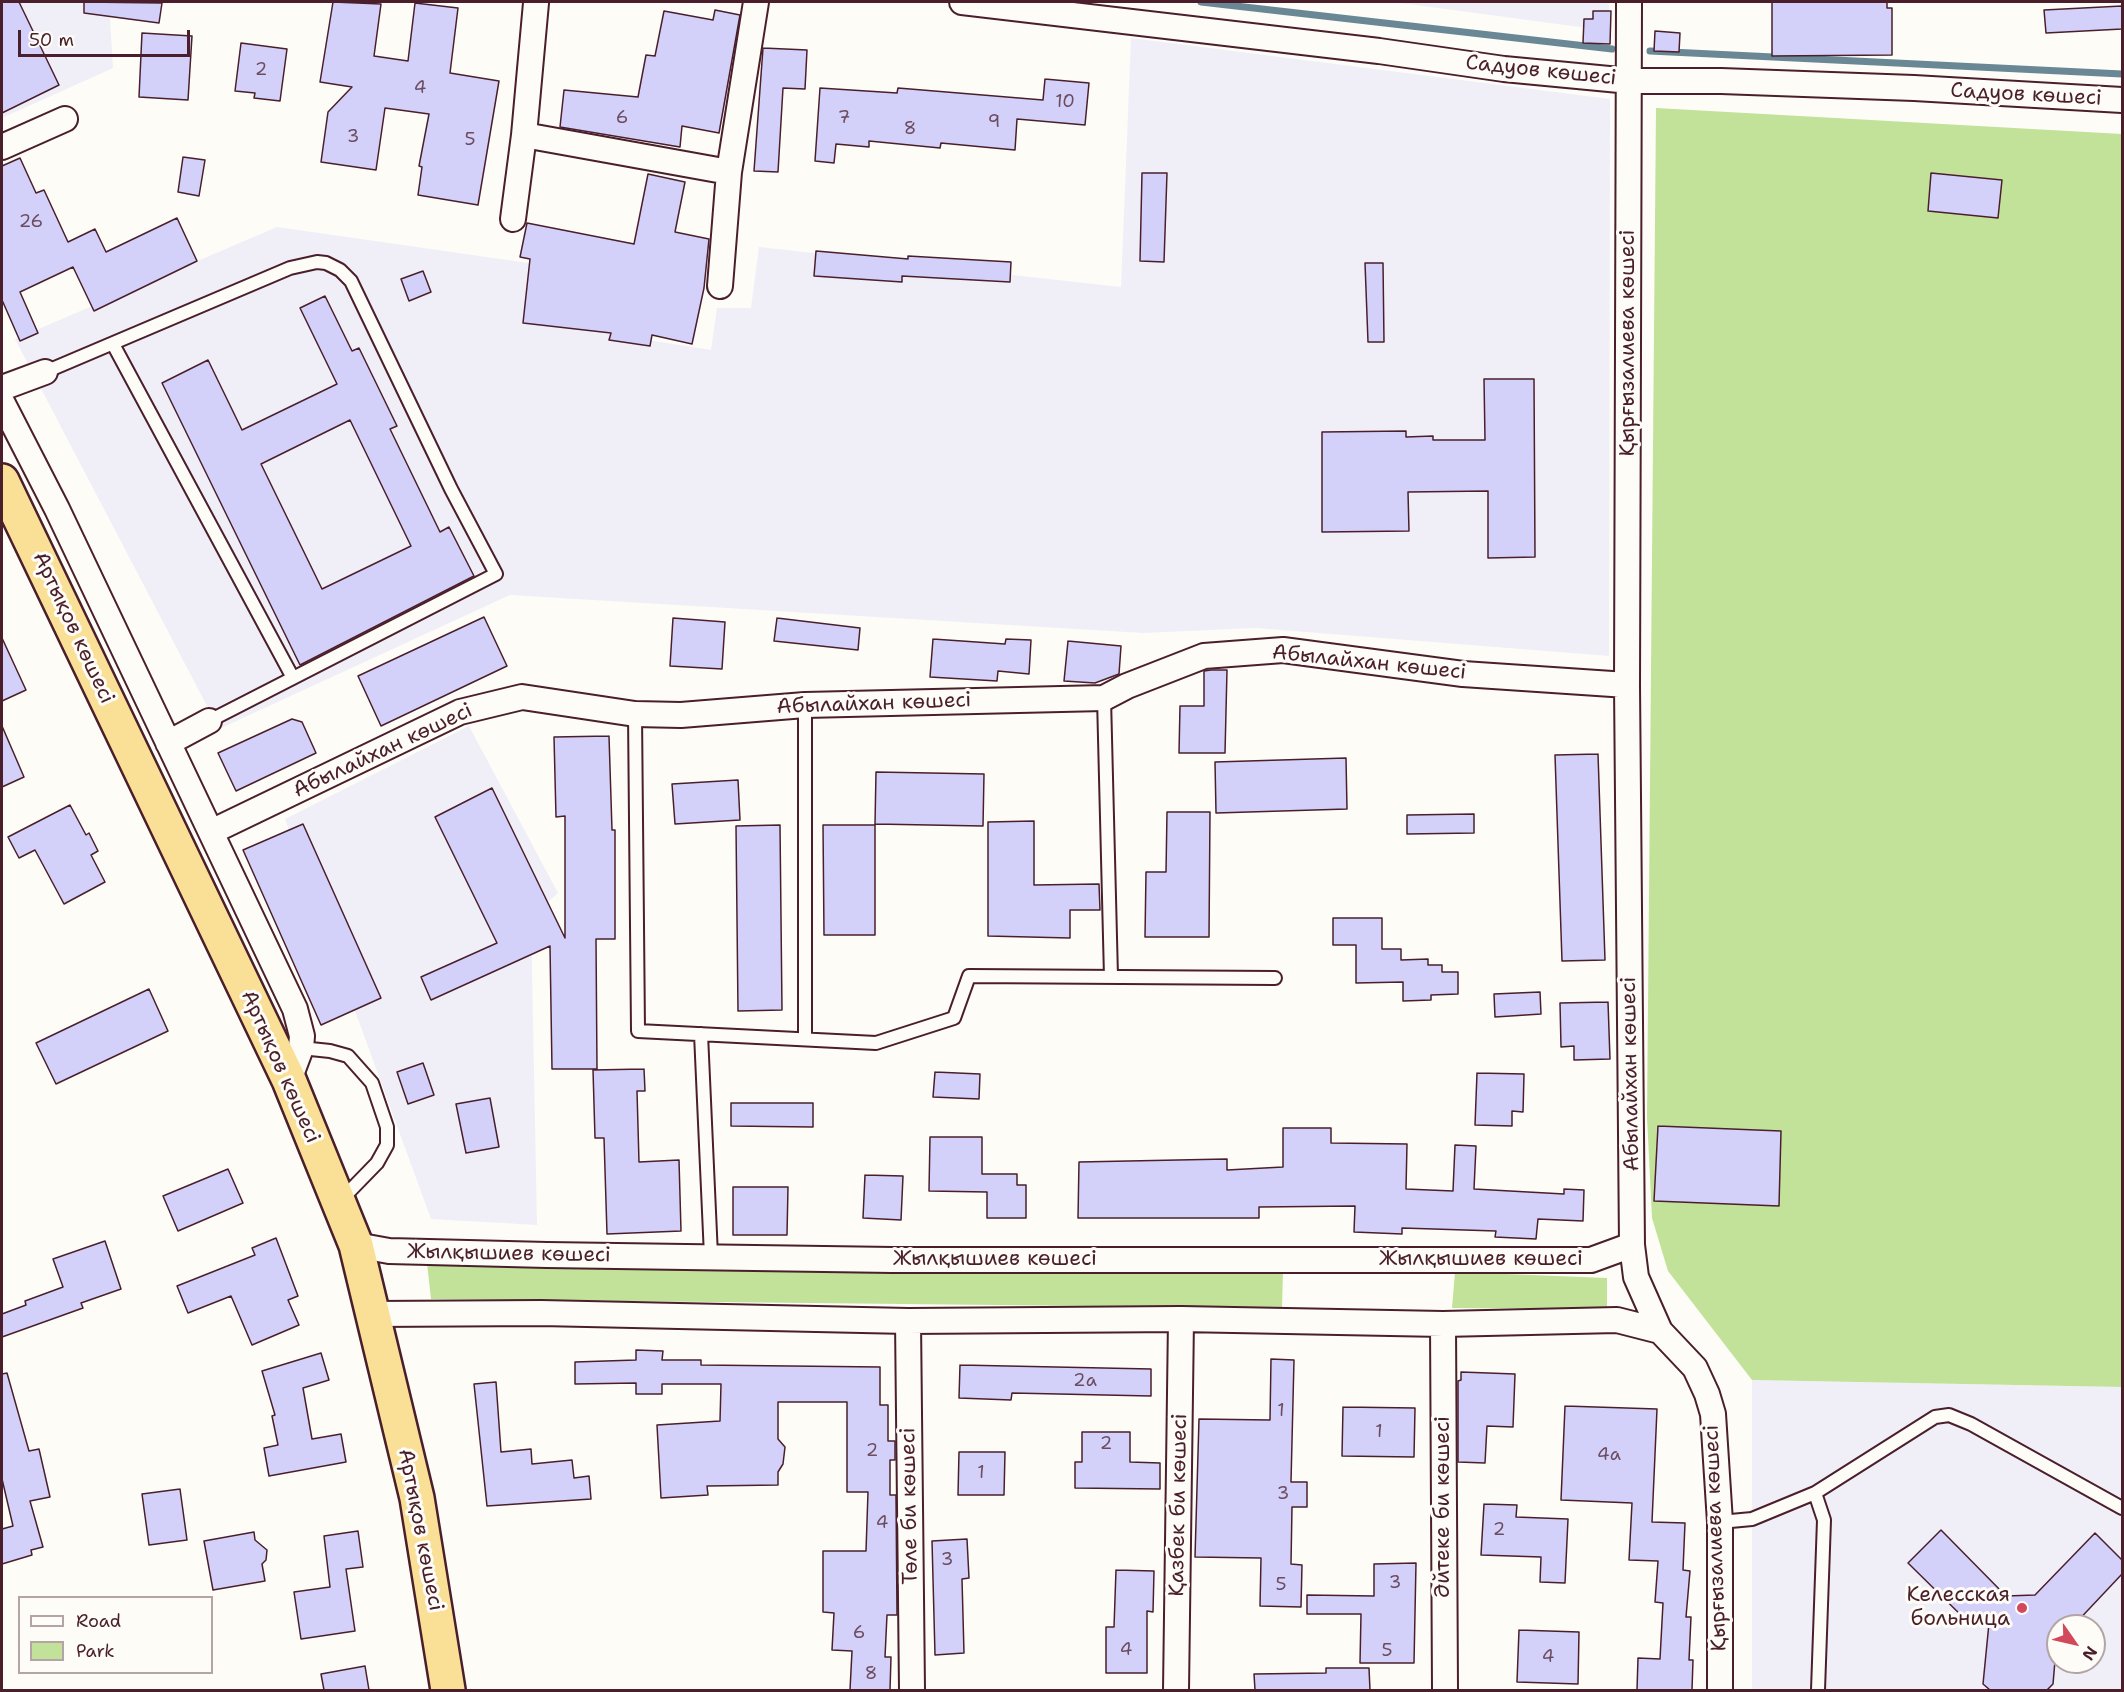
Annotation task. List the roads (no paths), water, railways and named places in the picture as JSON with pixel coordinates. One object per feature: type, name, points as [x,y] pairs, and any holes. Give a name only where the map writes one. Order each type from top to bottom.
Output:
[{"type":"highway","name":"Артықов көшесі","points":[[2,481],[289,1080],[356,1245],[375,1314],[417,1498],[448,1690]]},
{"type":"street","points":[[513,219],[524,135],[534,2]]},
{"type":"street","points":[[720,286],[729,172],[756,2]]},
{"type":"street","name":"Садуов көшесі","points":[[962,2],[1378,51],[1504,69],[1630,81],[1721,81],[1891,87],[2122,100]]},
{"type":"street","name":"Қырғызалиева көшесі","points":[[1627,685],[1629,2]]},
{"type":"street","points":[[2,147],[65,119]]},
{"type":"street","points":[[524,135],[729,172]]},
{"type":"street","points":[[2,388],[45,372]]},
{"type":"street","points":[[2,402],[57,509],[295,1010],[302,1036],[301,1048],[289,1080]]},
{"type":"street","name":"Абылайхан көшесі","points":[[211,832],[460,712],[522,697],[635,714],[681,715],[805,705],[1104,698],[1204,656],[1283,650],[1462,674],[1627,685],[1632,1245],[1636,1277],[1660,1331]]},
{"type":"street","points":[[168,743],[209,721]]},
{"type":"street","name":"Жылқышиев көшесі","points":[[356,1245],[389,1251],[893,1260],[1591,1260],[1632,1245]]},
{"type":"street","points":[[1604,1320],[1623,1302],[1636,1277]]},
{"type":"street","points":[[375,1314],[553,1313],[908,1321],[1181,1319],[1443,1323],[1604,1320],[1628,1322],[1660,1331]]},
{"type":"street","name":"Қазбек би көшесі","points":[[1176,1690],[1181,1319]]},
{"type":"street","name":"Төле би көшесі","points":[[908,1321],[912,1690]]},
{"type":"street","name":"Әйтеке би көшесі","points":[[1443,1323],[1445,1690]]},
{"type":"street","name":"Қырғызалиева көшесі","points":[[1660,1331],[1695,1368],[1711,1404],[1720,1522],[1720,1690]]},
{"type":"lane","points":[[45,372],[290,268],[317,262],[326,263],[340,270],[351,280],[446,479],[496,574],[209,721]]},
{"type":"lane","points":[[113,344],[293,678]]},
{"type":"lane","points":[[1104,698],[1110,977]]},
{"type":"lane","points":[[805,705],[805,1039]]},
{"type":"lane","points":[[635,714],[638,1031],[876,1043],[954,1018],[969,976],[1275,978]]},
{"type":"lane","points":[[701,1034],[711,1256]]},
{"type":"lane","points":[[301,1048],[330,1051],[348,1056],[372,1083],[387,1127],[387,1145],[377,1163],[339,1202]]},
{"type":"lane","points":[[1720,1522],[1752,1519],[1815,1493],[1935,1417],[1949,1415],[1971,1424],[2122,1508]]},
{"type":"lane","points":[[1815,1493],[1824,1520],[1818,1690]]},
{"type":"waterway","points":[[1201,2],[1612,49]]},
{"type":"waterway","points":[[1650,51],[2122,74]]},
{"type":"place","name":"Келесская больница","points":[[2022,1608]]}]
